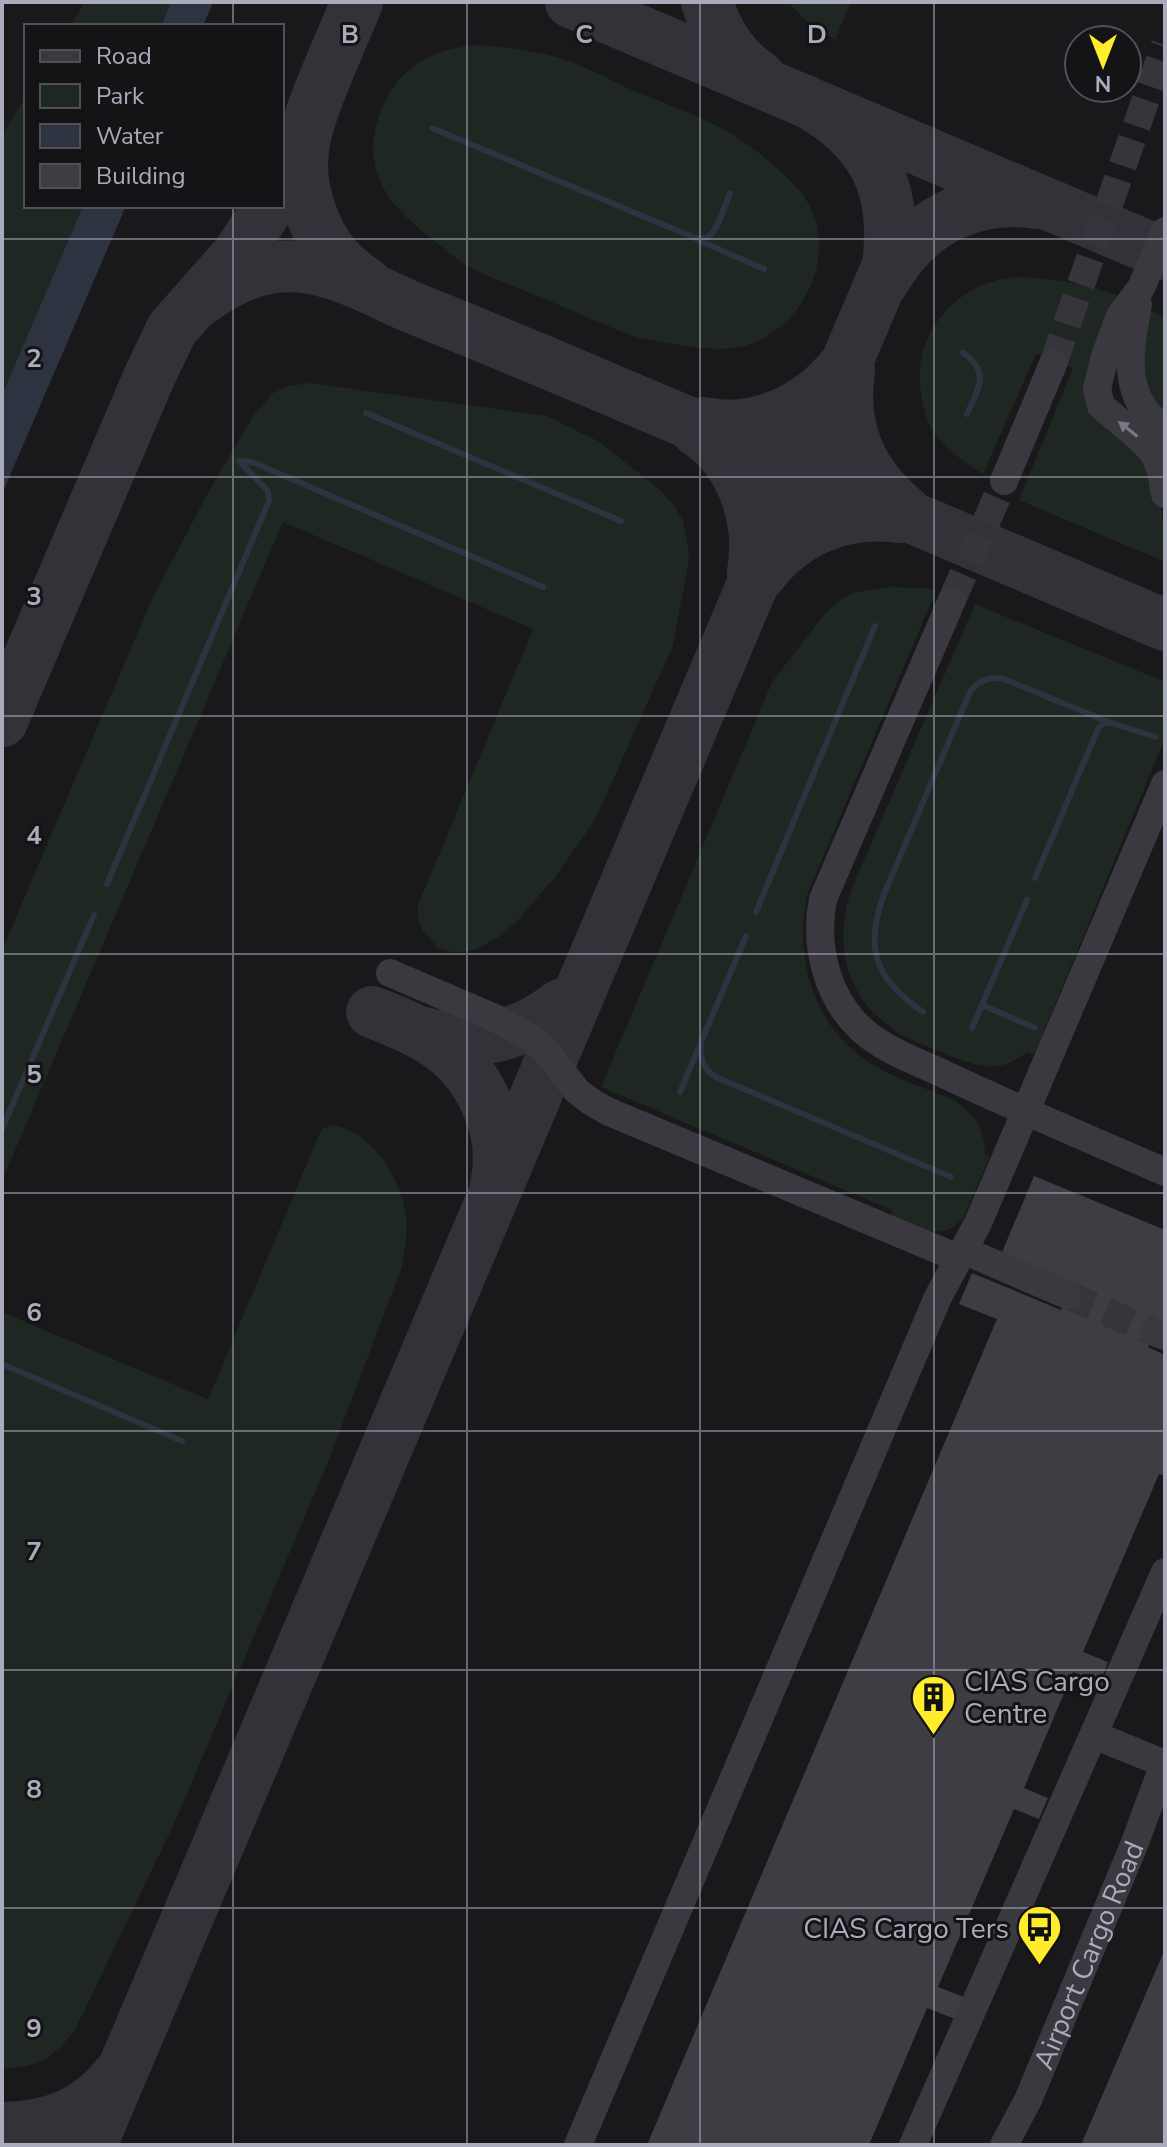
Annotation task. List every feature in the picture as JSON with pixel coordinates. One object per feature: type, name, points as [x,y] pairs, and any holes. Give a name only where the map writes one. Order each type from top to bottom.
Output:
[{"type":"lane","points":[[1165,231],[1141,288],[1130,350],[1135,391],[1149,415],[1165,428]]},
{"type":"lane","points":[[1141,288],[1120,316],[1097,389],[1101,406],[1154,453],[1165,494]]},
{"type":"lane","points":[[1004,481],[1053,364]]},
{"type":"lane","points":[[952,600],[828,885],[820,917],[821,954],[834,991],[860,1028],[882,1045],[1165,1172]]},
{"type":"lane","points":[[578,2145],[938,1297],[978,1223],[1165,784]]},
{"type":"lane","points":[[390,973],[495,1018],[531,1038],[547,1052],[577,1091],[607,1111],[1067,1295]]},
{"type":"lane","points":[[913,2145],[1165,1572]]},
{"type":"lane","points":[[1094,1735],[1164,1764]]},
{"type":"lane","name":"Airport Cargo Road","points":[[1004,2145],[1034,2086],[1134,1845],[1164,1764]]},
{"type":"green space","points":[[85,2],[171,2],[162,24],[71,24]]},
{"type":"green space","points":[[788,2],[851,2],[835,40],[803,18]]},
{"type":"green space","points":[[473,45],[525,50],[573,63],[711,123],[733,134],[765,158],[802,194],[814,216],[819,239],[818,262],[811,286],[799,307],[783,325],[763,339],[724,349],[690,347],[633,336],[458,260],[404,215],[391,200],[375,167],[373,149],[383,106],[408,70],[444,51]]},
{"type":"green space","points":[[24,99],[24,208],[82,208],[2,395],[2,135]]},
{"type":"green space","points":[[1017,277],[1070,282],[1121,297],[1090,373],[1128,431],[1153,478],[1162,510],[1165,562],[1019,500],[1073,368],[1036,354],[983,474],[948,449],[931,428],[920,383],[921,360],[928,339],[954,303],[972,290],[993,281]]},
{"type":"green space","points":[[1149,310],[1165,317],[1165,419],[1140,376]]},
{"type":"green space","points":[[309,383],[547,416],[598,441],[662,491],[683,521],[689,560],[673,646],[595,820],[555,877],[502,935],[467,951],[455,953],[438,948],[423,931],[418,918],[418,905],[533,629],[283,522],[2,1181],[2,950],[151,601],[211,487],[254,415],[273,393],[289,386]]},
{"type":"green space","points":[[887,587],[929,588],[936,591],[807,895],[804,945],[813,992],[823,1013],[854,1051],[875,1066],[954,1100],[973,1116],[980,1129],[985,1154],[990,1156],[964,1217],[956,1225],[938,1232],[910,1224],[891,1215],[892,1210],[601,1087],[772,682],[836,603],[852,593]]},
{"type":"green space","points":[[975,604],[1165,682],[1165,738],[1036,1051],[995,1066],[964,1061],[909,1039],[875,1014],[853,983],[847,966],[843,929],[851,890]]},
{"type":"green space","points":[[335,1125],[371,1146],[397,1183],[407,1224],[402,1267],[326,1467],[174,1824],[76,2028],[45,2059],[26,2066],[2,2068],[2,1312],[208,1399],[322,1128]]},
{"type":"water","points":[[171,2],[213,2],[204,24],[162,24]]},
{"type":"water","points":[[82,208],[125,208],[2,494],[2,395]]},
{"type":"building","name":"CIAS Cargo Centre","points":[[1034,1176],[1165,1230],[1165,1324],[1159,1322],[1148,1347],[1165,1355],[1165,1476],[1159,1474],[1083,1652],[1108,1662],[1100,1683],[1073,1672],[1024,1788],[1048,1798],[1039,1819],[1014,1809],[938,1987],[964,1997],[955,2019],[927,2008],[869,2145],[647,2145],[997,1319],[959,1304],[972,1273],[1061,1310],[1071,1287],[1000,1257]]},
{"type":"building","points":[[1165,1949],[1165,2145],[1081,2145]]},
{"type":"waterway","points":[[432,128],[695,238],[706,238],[712,234],[730,193]]},
{"type":"waterway","points":[[698,240],[764,269]]},
{"type":"waterway","points":[[963,353],[977,367],[980,382],[967,414]]},
{"type":"waterway","points":[[366,413],[621,521]]},
{"type":"waterway","points":[[107,884],[269,501],[268,491],[239,461]]},
{"type":"waterway","points":[[240,461],[252,462],[543,587]]},
{"type":"waterway","points":[[756,912],[875,626]]},
{"type":"waterway","points":[[923,1012],[884,975],[875,947],[875,931],[884,894],[970,692],[985,680],[1004,679],[1111,723]]},
{"type":"waterway","points":[[1035,878],[1099,727],[1111,723],[1156,737]]},
{"type":"waterway","points":[[972,1028],[1027,900]]},
{"type":"waterway","points":[[2,1129],[94,915]]},
{"type":"waterway","points":[[680,1092],[746,936]]},
{"type":"waterway","points":[[982,1005],[1035,1028]]},
{"type":"waterway","points":[[701,1044],[703,1063],[716,1077],[951,1177]]},
{"type":"waterway","points":[[2,1364],[182,1441]]},
{"type":"taxiway","points":[[357,2],[307,127],[302,160],[305,194],[326,245],[367,284]]},
{"type":"taxiway","points":[[571,2],[1165,254]]},
{"type":"taxiway","points":[[707,2],[727,44],[759,76]]},
{"type":"taxiway","points":[[91,2145],[888,265],[889,212],[876,168],[864,148],[848,131],[804,100]]},
{"type":"taxiway","points":[[883,282],[911,244],[947,217],[989,203],[1037,203]]},
{"type":"taxiway","points":[[2,721],[172,329],[239,253],[268,208]]},
{"type":"taxiway","points":[[192,306],[235,279],[265,269],[297,267],[340,276],[1165,625]]},
{"type":"taxiway","points":[[703,423],[742,425],[780,415],[814,395],[842,368]]},
{"type":"taxiway","points":[[849,371],[848,412],[857,448],[876,481],[904,510]]},
{"type":"taxiway","points":[[696,430],[726,457],[745,492],[754,532],[753,572]]},
{"type":"taxiway","points":[[761,574],[789,546],[822,526],[859,517],[899,517]]},
{"type":"taxiway","points":[[416,1031],[455,1038],[492,1037],[527,1026],[560,1005]]},
{"type":"taxiway","points":[[372,1012],[428,1037],[465,1069],[487,1104],[494,1124],[499,1164],[496,1184]]},
{"type":"taxiway","points":[[2,2128],[35,2125],[66,2116],[94,2100],[117,2076]]},
{"type":"tunnel","points":[[1053,364],[1165,45]]},
{"type":"tunnel","points":[[952,600],[1004,481]]},
{"type":"tunnel","points":[[1067,1295],[1154,1332]]},
{"type":"place","name":"CIAS Cargo Centre","points":[[933,1736]]},
{"type":"place","name":"CIAS Cargo Ters","points":[[1040,1967]]}]
